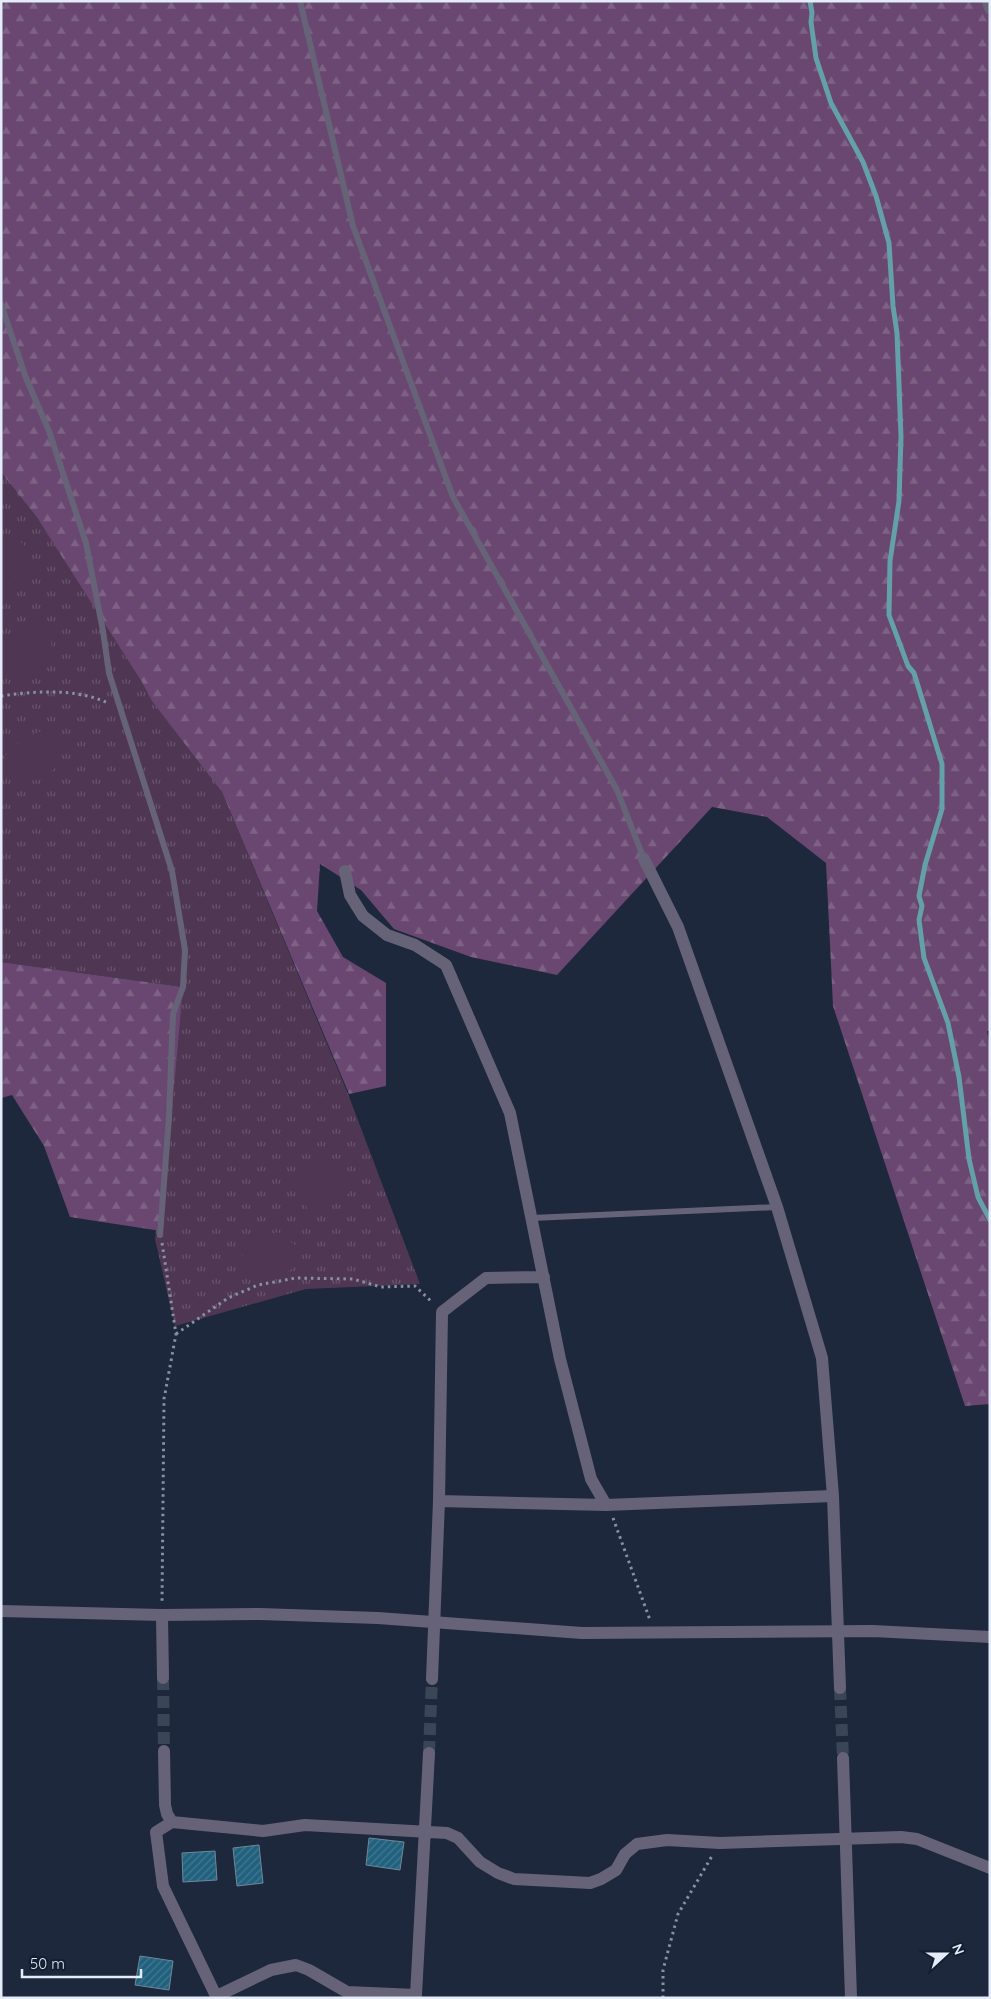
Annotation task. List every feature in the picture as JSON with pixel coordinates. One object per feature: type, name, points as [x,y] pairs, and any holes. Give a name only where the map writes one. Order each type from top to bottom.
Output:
[{"type":"street","points":[[988,1],[990,8]]},
{"type":"street","points":[[644,859],[678,927],[777,1207],[822,1358],[833,1496],[840,1688]]},
{"type":"street","points":[[345,872],[350,895],[363,916],[388,935],[415,945],[446,966],[510,1113],[560,1359],[588,1470],[606,1505]]},
{"type":"street","points":[[432,1679],[439,1501],[442,1312],[486,1278],[544,1277]]},
{"type":"street","points":[[439,1501],[606,1505],[833,1496]]},
{"type":"street","points":[[1,1611],[260,1614],[434,1621],[559,1632],[838,1631],[990,1637]]},
{"type":"street","points":[[162,1614],[163,1678]]},
{"type":"street","points":[[164,1751],[165,1805],[167,1814],[172,1822]]},
{"type":"street","points":[[429,1753],[426,1831],[416,1995],[347,1992],[309,1970],[296,1965],[271,1970],[217,1997],[163,1886],[156,1832],[172,1822],[264,1831],[305,1826],[426,1831],[447,1833],[458,1838],[480,1862],[498,1874],[514,1879],[590,1883],[616,1870],[625,1854],[636,1844],[667,1840],[720,1843],[884,1837],[917,1839],[990,1868]]},
{"type":"street","points":[[843,1758],[851,1998]]},
{"type":"lane","points":[[300,1],[353,226],[454,497],[617,790],[644,859]]},
{"type":"lane","points":[[1,304],[26,378],[49,431],[86,543],[109,673],[172,871],[185,950],[183,987],[173,1014],[169,1117],[160,1235]]},
{"type":"lane","points":[[532,1218],[777,1207]]},
{"type":"path","points":[[1,696],[34,691],[93,697],[122,710]]},
{"type":"path","points":[[160,1235],[176,1334],[163,1406],[162,1614]]},
{"type":"path","points":[[176,1334],[228,1298],[258,1285],[296,1278],[353,1279],[381,1287],[415,1286],[442,1312]]},
{"type":"path","points":[[606,1505],[614,1520],[655,1632]]},
{"type":"path","points":[[663,1998],[663,1970],[678,1914],[720,1843]]},
{"type":"green space","points":[[1,1],[990,1],[990,1031],[987,1031],[990,1048],[990,1404],[965,1406],[833,1006],[826,863],[767,817],[712,807],[557,975],[471,957],[394,929],[361,890],[320,864],[317,911],[343,957],[386,983],[386,1086],[349,1094],[222,792],[152,701],[142,682],[38,519],[1,472]]},
{"type":"green space","points":[[1,472],[96,593],[222,792],[348,1094],[420,1284],[306,1289],[175,1326],[155,1239],[183,987],[1,962]]},
{"type":"green space","points":[[12,536],[29,549],[30,570],[7,585],[1,585],[1,540]]},
{"type":"green space","points":[[35,624],[51,637],[52,658],[29,673],[11,675],[1,656],[1,645],[17,630]]},
{"type":"green space","points":[[42,731],[59,744],[60,765],[37,780],[18,782],[5,756],[24,737]]},
{"type":"green space","points":[[1,962],[183,987],[161,1231],[70,1217],[44,1146],[12,1095],[1,1098]]},
{"type":"green space","points":[[332,1159],[348,1172],[349,1193],[327,1208],[308,1210],[295,1184],[314,1165]]},
{"type":"green space","points":[[278,1232],[295,1245],[296,1266],[273,1281],[254,1283],[241,1257],[261,1238]]},
{"type":"building","points":[[369,1838],[404,1842],[400,1870],[366,1865]]},
{"type":"building","points":[[259,1845],[263,1883],[237,1886],[233,1848]]},
{"type":"building","points":[[215,1851],[217,1880],[183,1882],[182,1853]]},
{"type":"building","points":[[140,1956],[173,1961],[169,1990],[135,1985]]},
{"type":"waterway","points":[[810,1],[816,58],[831,103],[863,162],[876,196],[889,243],[893,306],[897,333],[901,437],[899,501],[890,561],[889,615],[908,666],[914,673],[942,764],[942,809],[925,865],[919,896],[922,906],[919,920],[924,958],[948,1023],[959,1077],[969,1159],[978,1197],[990,1220]]},
{"type":"tunnel","points":[[163,1678],[164,1751]]},
{"type":"tunnel","points":[[429,1753],[432,1679]]},
{"type":"tunnel","points":[[840,1688],[843,1758]]}]
